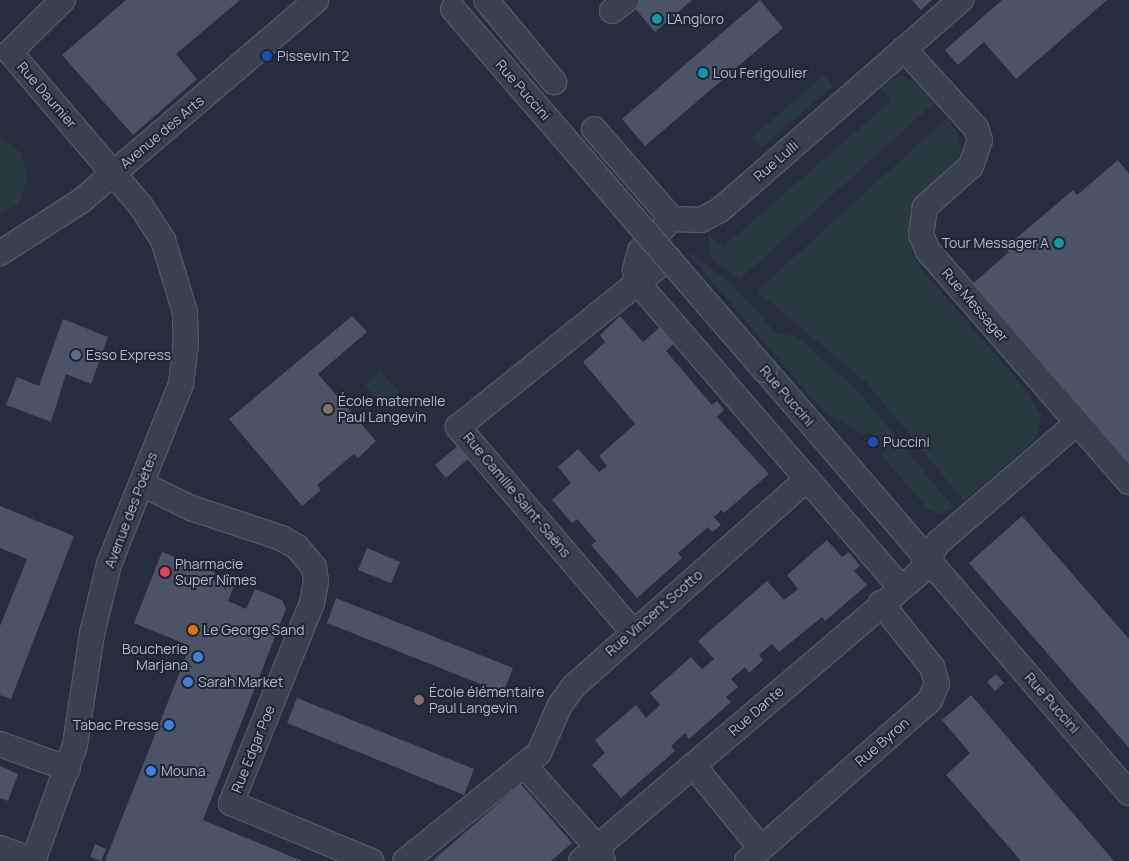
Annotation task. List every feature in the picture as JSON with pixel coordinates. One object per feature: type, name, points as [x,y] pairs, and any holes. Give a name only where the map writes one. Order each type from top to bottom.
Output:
[{"type":"street","name":"Rue Daumier","points":[[63,0],[10,52],[113,173]]},
{"type":"street","name":"Avenue des Arts","points":[[0,253],[81,201],[316,0]]},
{"type":"street","points":[[486,0],[554,82]]},
{"type":"street","name":"Rue Lulli","points":[[672,219],[701,220],[720,210],[961,0]]},
{"type":"street","name":"Rue Puccini","points":[[449,5],[1129,793]]},
{"type":"street","name":"Rue Messager","points":[[904,49],[976,128],[980,140],[971,166],[925,207],[921,234],[928,251],[1129,482]]},
{"type":"street","points":[[594,129],[672,219],[640,251],[635,270],[637,282],[900,587]]},
{"type":"street","name":"Avenue des Poètes","points":[[34,861],[68,769],[92,634],[109,564],[181,384],[186,346],[185,312],[163,240],[141,206],[113,173]]},
{"type":"street","name":"Rue Camille Saint-Saëns","points":[[633,632],[458,427],[668,258]]},
{"type":"street","name":"Rue Dante","points":[[594,856],[693,765],[881,603],[920,572],[939,542],[1077,423]]},
{"type":"street","name":"Rue Vincent Scotto","points":[[524,765],[539,753],[560,705],[574,686],[807,479]]},
{"type":"street","name":"Rue Edgar Poe","points":[[142,484],[191,508],[281,538],[297,547],[314,567],[316,581],[312,603],[231,803],[370,861]]},
{"type":"street","name":"Rue Byron","points":[[754,855],[930,700],[937,684],[932,667],[881,603]]},
{"type":"street","points":[[0,744],[68,769]]},
{"type":"street","points":[[405,861],[524,765],[594,856]]},
{"type":"street","points":[[693,765],[754,855]]},
{"type":"street","points":[[0,848],[34,861]]},
{"type":"green space","points":[[824,75],[833,86],[761,148],[752,137]]},
{"type":"green space","points":[[902,76],[915,82],[934,103],[740,279],[711,259],[708,233],[723,247],[891,101],[881,88],[892,79]]},
{"type":"green space","points":[[947,118],[958,135],[961,154],[957,166],[910,230],[912,253],[921,269],[1027,391],[1040,415],[1039,431],[1033,441],[964,501],[868,384],[757,291]]},
{"type":"green space","points":[[0,137],[20,152],[28,178],[18,204],[0,215]]},
{"type":"green space","points":[[684,249],[730,282],[777,334],[796,336],[859,392],[954,508],[941,514],[928,509],[881,455],[886,450],[869,431],[864,435],[824,412]]},
{"type":"green space","points":[[381,371],[399,392],[382,406],[365,385]]},
{"type":"building","points":[[126,0],[240,0],[176,54],[197,79],[133,135],[62,55]]},
{"type":"building","name":"L'Angloro","points":[[639,0],[692,0],[655,32],[633,6]]},
{"type":"building","name":"Lou Ferigoulier","points":[[760,0],[783,28],[645,146],[622,119]]},
{"type":"building","points":[[912,0],[932,0],[921,10]]},
{"type":"building","points":[[1002,0],[1107,0],[1016,79],[984,42],[958,65],[945,50]]},
{"type":"building","points":[[1118,160],[1129,174],[1129,467],[971,285],[1009,252],[1006,247],[1073,190],[1077,195]]},
{"type":"building","name":"École maternelle Paul Langevin","points":[[352,316],[367,332],[318,374],[376,441],[358,458],[354,454],[317,485],[321,490],[302,506],[229,419]]},
{"type":"building","points":[[620,316],[643,342],[660,327],[673,344],[666,351],[712,405],[717,401],[724,410],[717,417],[769,474],[724,513],[721,510],[714,517],[721,525],[712,532],[708,527],[678,553],[682,558],[637,598],[591,545],[596,541],[577,519],[572,523],[552,500],[571,483],[558,467],[578,449],[599,472],[607,466],[599,456],[635,424],[583,362],[605,342],[600,335]]},
{"type":"building","name":"Esso Express","points":[[63,319],[108,337],[91,384],[66,374],[51,422],[6,405],[17,377],[39,386]]},
{"type":"building","points":[[459,445],[469,458],[446,478],[435,465]]},
{"type":"building","points":[[0,506],[74,536],[11,699],[0,695],[0,626],[27,559],[0,548]]},
{"type":"building","points":[[1022,516],[1129,639],[1129,748],[969,563]]},
{"type":"building","points":[[827,540],[842,557],[849,552],[860,566],[854,571],[867,585],[825,621],[822,617],[779,652],[772,644],[759,655],[763,660],[749,673],[745,667],[731,679],[738,687],[726,697],[731,702],[689,739],[685,733],[671,746],[675,751],[621,798],[592,765],[605,753],[595,740],[636,705],[646,718],[660,705],[650,693],[691,657],[702,669],[714,659],[698,641],[767,581],[784,600],[798,589],[787,575]]},
{"type":"building","points":[[367,548],[400,562],[391,583],[358,570]]},
{"type":"building","points":[[162,552],[236,581],[228,601],[246,609],[255,589],[282,600],[286,609],[203,820],[302,861],[105,861],[190,646],[134,623]]},
{"type":"building","points":[[336,598],[513,668],[503,693],[327,623]]},
{"type":"building","points":[[996,674],[1004,683],[995,691],[987,682]]},
{"type":"building","points":[[971,695],[1114,861],[1021,861],[946,775],[970,753],[942,720]]},
{"type":"building","points":[[297,698],[474,769],[464,795],[287,723]]},
{"type":"building","points":[[0,766],[18,774],[8,801],[0,798]]},
{"type":"building","points":[[521,784],[572,843],[551,861],[432,861]]},
{"type":"building","points":[[95,844],[106,849],[101,861],[90,857]]},
{"type":"place","name":"L'Angloro","points":[[657,19]]},
{"type":"place","name":"Pissevin T2","points":[[267,56]]},
{"type":"place","name":"Lou Ferigoulier","points":[[703,73]]},
{"type":"place","name":"Tour Messager A","points":[[1059,243]]},
{"type":"place","name":"Esso Express","points":[[76,355]]},
{"type":"place","name":"École maternelle Paul Langevin","points":[[328,409]]},
{"type":"place","name":"Puccini","points":[[873,442]]},
{"type":"place","name":"Pharmacie Super Nîmes","points":[[165,572]]},
{"type":"place","name":"Le George Sand","points":[[193,630]]},
{"type":"place","name":"Boucherie Marjana","points":[[198,657]]},
{"type":"place","name":"Sarah Market","points":[[188,682]]},
{"type":"place","name":"École élémentaire Paul Langevin","points":[[419,700]]},
{"type":"place","name":"Tabac Presse","points":[[169,725]]},
{"type":"place","name":"Mouna","points":[[151,771]]}]
